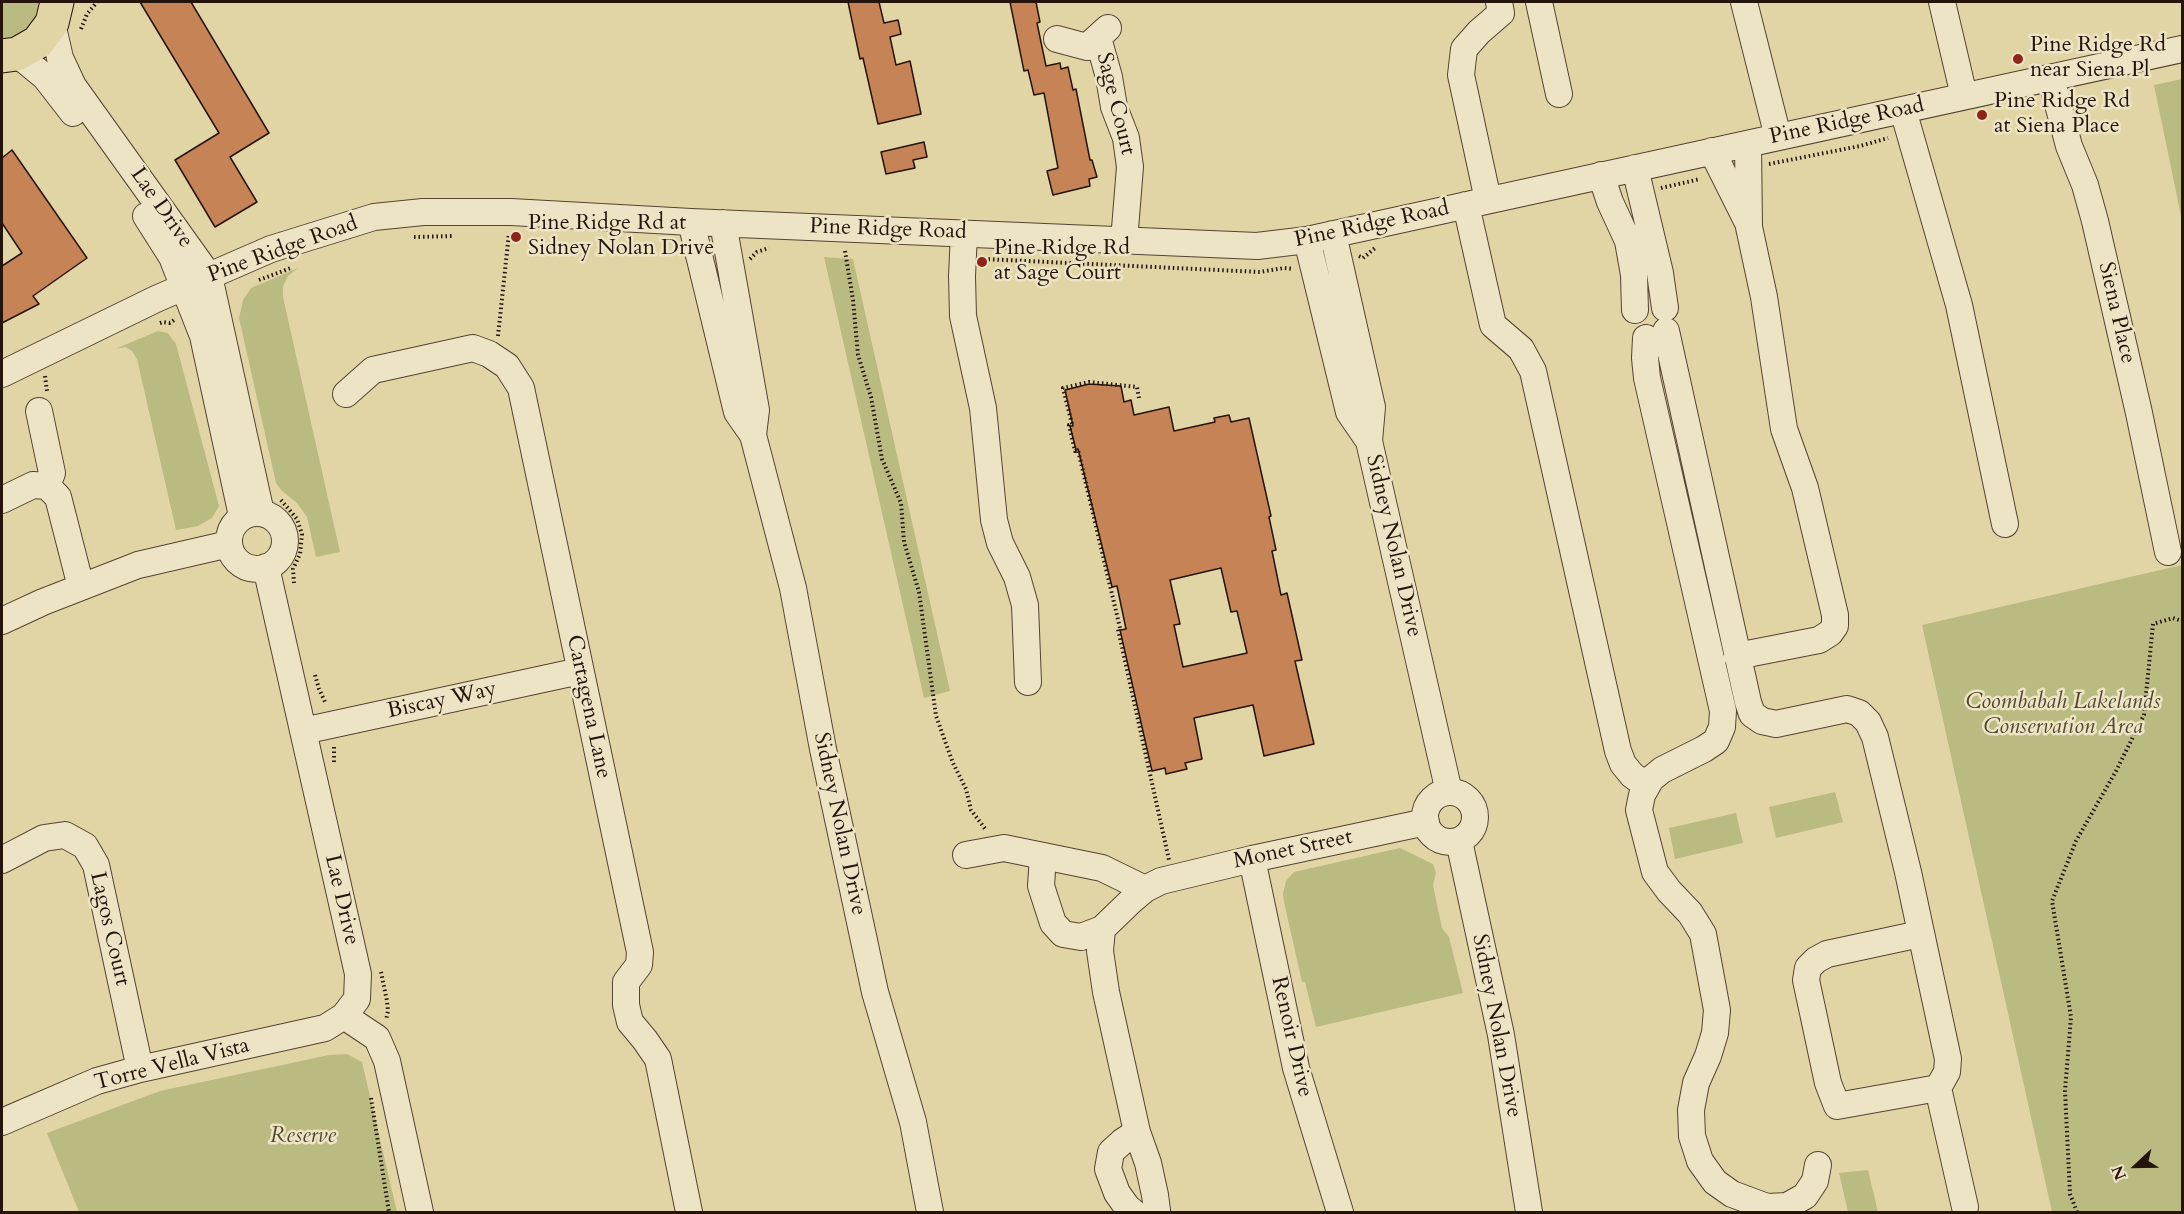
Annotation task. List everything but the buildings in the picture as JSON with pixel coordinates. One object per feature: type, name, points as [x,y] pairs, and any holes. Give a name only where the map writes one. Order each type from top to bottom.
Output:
[{"type":"main road","points":[[9,55],[38,42],[64,18]]},
{"type":"street","points":[[1499,2],[1501,13],[1464,49],[1461,75],[1493,325],[1521,350],[1533,370],[1618,751],[1623,764],[1632,775],[1647,786]]},
{"type":"street","points":[[1539,2],[1559,94]]},
{"type":"street","points":[[1744,2],[1778,137]]},
{"type":"street","points":[[1942,2],[1964,96]]},
{"type":"street","name":"Lae Drive","points":[[64,18],[60,58],[73,86],[208,276],[252,514]]},
{"type":"street","name":"Sage Court","points":[[1057,39],[1087,47],[1104,33],[1114,107],[1126,138],[1130,167],[1124,241]]},
{"type":"street","name":"Pine Ridge Road","points":[[2,374],[156,299],[271,249],[374,217],[423,212],[513,227],[691,222],[964,245],[1124,241],[1257,246],[1307,240],[2182,49]]},
{"type":"street","name":"Lae Drive","points":[[9,55],[53,85],[168,248],[203,336],[252,514]]},
{"type":"street","name":"Siena Place","points":[[2051,78],[2068,146],[2085,185],[2095,221],[2139,412],[2168,552]]},
{"type":"street","points":[[1903,110],[1959,305],[2005,524]]},
{"type":"street","points":[[1737,656],[1819,640],[1830,633],[1835,626],[1835,615],[1805,488],[1784,429],[1772,342],[1749,227],[1748,144]]},
{"type":"street","points":[[1713,152],[1749,227]]},
{"type":"street","points":[[1635,168],[1660,273],[1659,326],[1752,714],[1762,722],[1776,724],[1847,709],[1859,713],[1868,722],[1875,737],[1908,872],[1948,1059],[1947,1072],[1938,1088],[1965,1207]]},
{"type":"street","points":[[1601,175],[1610,202],[1628,241],[1634,275],[1635,310],[1632,322],[1635,329],[1659,326]]},
{"type":"street","name":"Sidney Nolan Drive","points":[[691,222],[737,412],[753,435],[793,588],[823,749],[875,992],[913,1122],[930,1212]]},
{"type":"street","name":"Sidney Nolan Drive","points":[[723,224],[756,410],[753,435]]},
{"type":"street","name":"Sidney Nolan Drive","points":[[1333,234],[1372,407],[1369,441],[1449,792]]},
{"type":"street","name":"Sidney Nolan Drive","points":[[1307,240],[1349,412],[1369,441]]},
{"type":"street","points":[[964,245],[963,316],[983,408],[994,519],[1000,543],[1017,577],[1025,605],[1028,682]]},
{"type":"street","points":[[1659,326],[1644,358],[1647,378],[1723,711],[1722,727],[1716,741],[1662,770],[1651,779],[1642,795],[1639,810],[1655,872],[1690,913],[1703,934],[1718,1010],[1715,1033],[1696,1083],[1691,1110],[1692,1136],[1700,1161],[1715,1182],[1732,1194],[1767,1207],[1787,1206],[1805,1196],[1815,1180],[1818,1165]]},
{"type":"street","points":[[346,394],[373,370],[472,348],[489,354]]},
{"type":"street","name":"Cartagena Lane","points":[[489,354],[507,366],[521,388],[640,952],[639,965],[626,982],[626,1005],[630,1022],[658,1059],[689,1212]]},
{"type":"street","points":[[39,411],[52,473],[46,486]]},
{"type":"street","points":[[2,500],[33,485],[46,486],[58,497],[81,587]]},
{"type":"street","points":[[252,514],[270,515],[283,529],[285,538],[281,556],[266,567],[257,569],[235,559],[229,544],[232,528],[252,514]]},
{"type":"street","points":[[2,621],[138,565],[229,544]]},
{"type":"street","name":"Lae Drive","points":[[266,567],[358,974],[357,999],[344,1016]]},
{"type":"street","name":"Biscay Way","points":[[303,731],[580,671]]},
{"type":"street","points":[[1449,792],[1456,793],[1469,801],[1475,816],[1472,831],[1459,841],[1445,842],[1438,839],[1428,829],[1426,822],[1425,814],[1433,799],[1449,792]]},
{"type":"street","name":"Monet Street","points":[[1160,883],[1252,859],[1426,822]]},
{"type":"street","name":"Lagos Court","points":[[2,860],[44,838],[65,835],[85,846],[96,865],[140,1069]]},
{"type":"street","name":"Sidney Nolan Drive","points":[[1459,841],[1501,1035],[1529,1212]]},
{"type":"street","points":[[966,855],[1004,848],[1102,868],[1160,883]]},
{"type":"street","points":[[1043,855],[1041,886],[1053,923],[1063,934],[1081,937],[1102,929],[1160,883]]},
{"type":"street","name":"Renoir Drive","points":[[1252,859],[1296,1068],[1340,1212]]},
{"type":"street","points":[[1102,929],[1100,951],[1106,992],[1137,1132],[1153,1184],[1156,1210],[1154,1212]]},
{"type":"street","points":[[1920,934],[1827,954],[1808,968],[1806,980],[1828,1083],[1837,1106],[1938,1088]]},
{"type":"street","points":[[344,1016],[377,1038],[387,1061],[420,1212]]},
{"type":"street","name":"Torre Vella Vista","points":[[2,1122],[98,1082],[140,1069],[325,1028],[344,1016]]},
{"type":"street","points":[[1133,1212],[1117,1193],[1108,1169],[1111,1152],[1137,1132]]},
{"type":"path","points":[[64,18],[87,14],[97,2]]},
{"type":"path","points":[[1651,190],[1709,177]]},
{"type":"path","points":[[498,235],[513,227]]},
{"type":"path","points":[[489,354],[497,346],[513,227]]},
{"type":"path","points":[[410,237],[465,236]]},
{"type":"path","points":[[964,245],[1260,272],[1284,268],[1299,272]]},
{"type":"path","points":[[746,268],[750,259],[757,252],[776,248]]},
{"type":"path","points":[[835,250],[845,251],[853,300],[858,355],[873,408],[882,459],[901,503],[904,542],[919,592],[936,716],[953,763],[966,789],[971,810],[988,832],[990,850]]},
{"type":"path","points":[[252,282],[270,277],[301,263]]},
{"type":"path","points":[[1139,398],[1137,387],[1089,382],[1063,388],[1072,424],[1069,425],[1075,451],[1078,450],[1120,628],[1118,628],[1160,883]]},
{"type":"path","points":[[2077,1212],[2070,1194],[2065,1091],[2071,1017],[2052,901],[2076,841],[2116,771],[2144,715],[2153,624],[2173,618],[2182,621]]},
{"type":"green space","points":[[2,2],[43,2],[32,29],[2,43]]},
{"type":"green space","points":[[2182,79],[2182,221],[2154,85]]},
{"type":"green space","points":[[824,257],[853,259],[950,691],[924,698]]},
{"type":"green space","points":[[298,268],[288,276],[283,286],[283,297],[340,552],[316,557],[307,517],[297,503],[276,483],[239,318],[243,300],[251,288]]},
{"type":"green space","points":[[158,331],[168,333],[176,344],[219,506],[212,518],[198,526],[176,530],[137,359],[132,351],[125,347],[115,349]]},
{"type":"green space","name":"Coombabah Lakelands Conservation Area","points":[[2182,565],[2182,1212],[2052,1212],[1922,625]]},
{"type":"green space","points":[[1835,792],[1843,822],[1776,838],[1769,807]]},
{"type":"green space","points":[[1736,813],[1743,843],[1675,859],[1669,828]]},
{"type":"green space","points":[[1400,848],[1433,864],[1436,873],[1433,885],[1442,928],[1449,937],[1463,993],[1316,1027],[1305,982],[1302,982],[1284,902],[1286,881],[1294,872]]},
{"type":"green space","name":"Reserve","points":[[347,1054],[362,1062],[397,1212],[79,1212],[47,1133],[160,1091],[329,1055]]},
{"type":"green space","points":[[1868,1170],[1878,1212],[1848,1212],[1839,1173]]},
{"type":"place","name":"Pine Ridge Rd near Siena Pl","points":[[2018,59]]},
{"type":"place","name":"Pine Ridge Rd at Siena Place","points":[[1982,115]]},
{"type":"place","name":"Pine Ridge Rd at Sidney Nolan Drive","points":[[516,237]]},
{"type":"place","name":"Pine Ridge Rd at Sage Court","points":[[982,262]]}]
